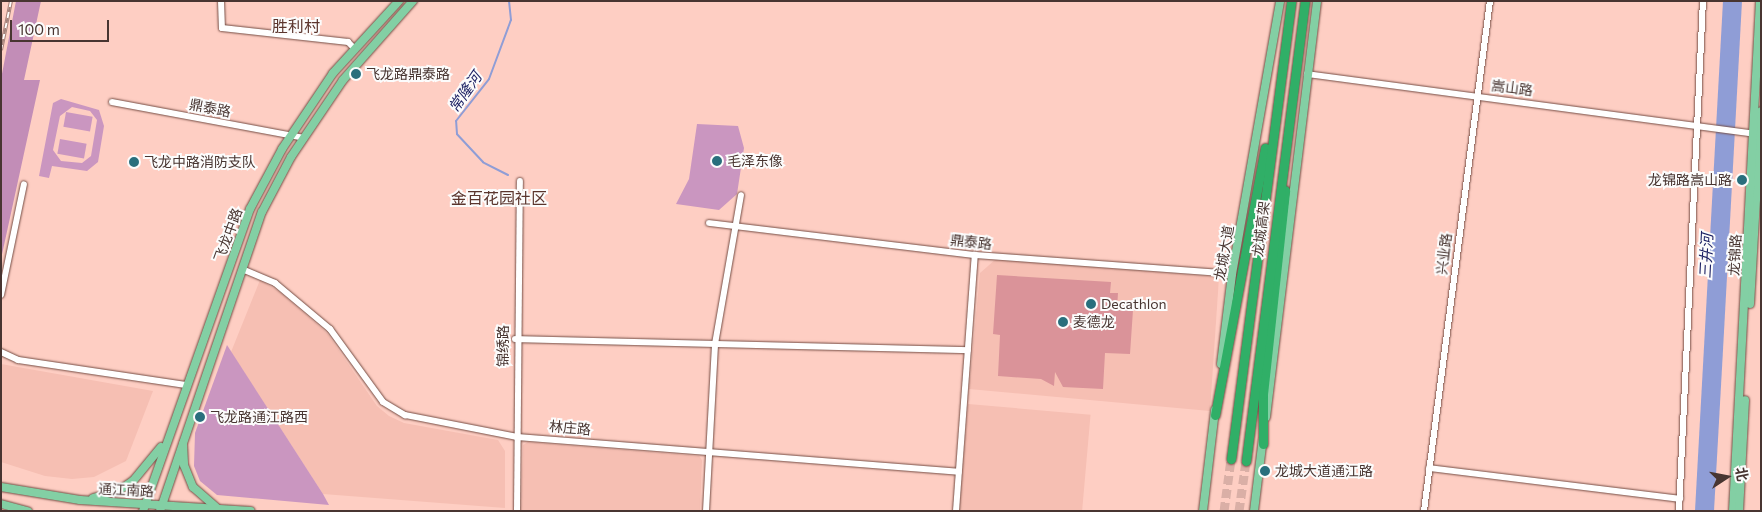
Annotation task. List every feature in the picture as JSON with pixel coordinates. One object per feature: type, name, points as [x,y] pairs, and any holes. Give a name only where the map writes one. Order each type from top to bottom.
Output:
[{"type":"highway","name":"龙城高架","points":[[1231,460],[1290,1]]},
{"type":"highway","name":"龙城高架","points":[[1246,461],[1305,1]]},
{"type":"highway","points":[[1214,415],[1280,72]]},
{"type":"highway","points":[[1262,444],[1263,394],[1284,211],[1295,73]]},
{"type":"main road","name":"飞龙中路","points":[[144,508],[165,442],[250,209],[291,136],[333,73],[399,1]]},
{"type":"main road","name":"飞龙中路","points":[[161,508],[182,440],[262,212],[304,138],[343,80],[413,1]]},
{"type":"main road","name":"龙城大道","points":[[1203,511],[1204,481],[1232,274],[1280,1]]},
{"type":"main road","points":[[1255,510],[1262,444],[1293,223],[1307,74],[1317,1]]},
{"type":"main road","name":"龙锦路","points":[[1739,511],[1760,1]]},
{"type":"main road","name":"龙锦路","points":[[1734,511],[1755,133],[1761,111]]},
{"type":"main road","points":[[182,440],[184,465],[193,487],[218,509]]},
{"type":"main road","points":[[80,500],[118,491],[133,481],[165,442]]},
{"type":"main road","points":[[1199,511],[1204,481]]},
{"type":"main road","name":"通江南路","points":[[1,486],[80,500],[144,508],[251,511]]},
{"type":"main road","points":[[1,504],[28,511]]},
{"type":"street","points":[[221,1],[222,28],[348,42],[355,50]]},
{"type":"street","name":"兴业路","points":[[1424,511],[1490,1]]},
{"type":"street","points":[[1679,511],[1702,1]]},
{"type":"street","name":"嵩山路","points":[[1307,74],[1755,133]]},
{"type":"street","name":"鼎泰路","points":[[112,102],[304,138]]},
{"type":"street","name":"锦绣路","points":[[517,511],[515,339],[520,181]]},
{"type":"street","points":[[1,295],[24,184]]},
{"type":"street","points":[[706,511],[715,344],[741,195]]},
{"type":"street","name":"鼎泰路","points":[[708,223],[734,228],[975,255],[1232,274]]},
{"type":"street","points":[[956,511],[975,255]]},
{"type":"street","name":"林庄路","points":[[242,269],[275,283],[330,329],[393,410],[517,437],[959,472]]},
{"type":"street","points":[[515,339],[968,350]]},
{"type":"street","points":[[1,352],[18,360],[186,385]]},
{"type":"street","points":[[1429,468],[1680,499]]},
{"type":"shaded area","points":[[16,1],[41,1],[24,80],[40,80],[1,259],[1,79]]},
{"type":"shaded area","points":[[61,99],[99,110],[104,126],[98,162],[87,171],[52,166],[49,178],[39,176],[53,103]],"holes":[[[72,107],[90,111],[97,120],[91,156],[82,163],[61,161],[53,150],[60,116]]]},
{"type":"shaded area","points":[[66,112],[93,117],[90,131],[63,127]]},
{"type":"shaded area","points":[[697,124],[738,126],[744,148],[737,194],[719,210],[676,204],[689,179]]},
{"type":"shaded area","points":[[60,139],[87,144],[84,158],[57,154]]},
{"type":"shaded area","name":"麦德龙","points":[[996,259],[1219,277],[1210,411],[969,389],[980,273]]},
{"type":"shaded area","points":[[260,280],[280,292],[327,333],[377,406],[389,416],[404,423],[498,440],[505,451],[505,508],[323,494],[231,352]]},
{"type":"shaded area","points":[[227,345],[329,505],[217,495],[200,481],[194,466],[195,433]]},
{"type":"shaded area","points":[[1,364],[153,391],[126,461],[94,477],[72,479],[45,476],[1,462]]},
{"type":"shaded area","points":[[968,404],[1091,415],[1082,511],[959,511]]},
{"type":"shaded area","points":[[528,442],[699,456],[702,460],[700,511],[521,511],[523,445]]},
{"type":"water","points":[[1723,1],[1742,1],[1723,350],[1714,511],[1695,511]]},
{"type":"building","name":"麦德龙","points":[[997,275],[1111,282],[1110,293],[1118,293],[1117,309],[1133,310],[1130,354],[1105,353],[1103,389],[1063,387],[1055,372],[1054,386],[1041,379],[998,376],[1000,335],[993,334]]},
{"type":"waterway","name":"常隆河","points":[[508,175],[483,162],[457,134],[456,121],[489,79],[511,20],[509,1]]},
{"type":"tunnel","points":[[1224,511],[1231,459]]},
{"type":"tunnel","points":[[1239,511],[1246,461]]},
{"type":"railway","points":[[1,50],[11,1]]},
{"type":"place","name":"飞龙路鼎泰路","points":[[356,74]]},
{"type":"place","name":"毛泽东像","points":[[717,161]]},
{"type":"place","name":"飞龙中路消防支队","points":[[134,162]]},
{"type":"place","name":"龙锦路嵩山路","points":[[1742,180]]},
{"type":"place","name":"Decathlon","points":[[1091,304]]},
{"type":"place","name":"麦德龙","points":[[1063,322]]},
{"type":"place","name":"飞龙路通江路西","points":[[200,417]]},
{"type":"place","name":"龙城大道通江路","points":[[1265,471]]},
{"type":"district","name":"胜利村","points":[[296,26]]},
{"type":"district","name":"金百花园社区","points":[[499,198]]},
{"type":"water label","name":"三井河","points":[[1706,256]]}]
